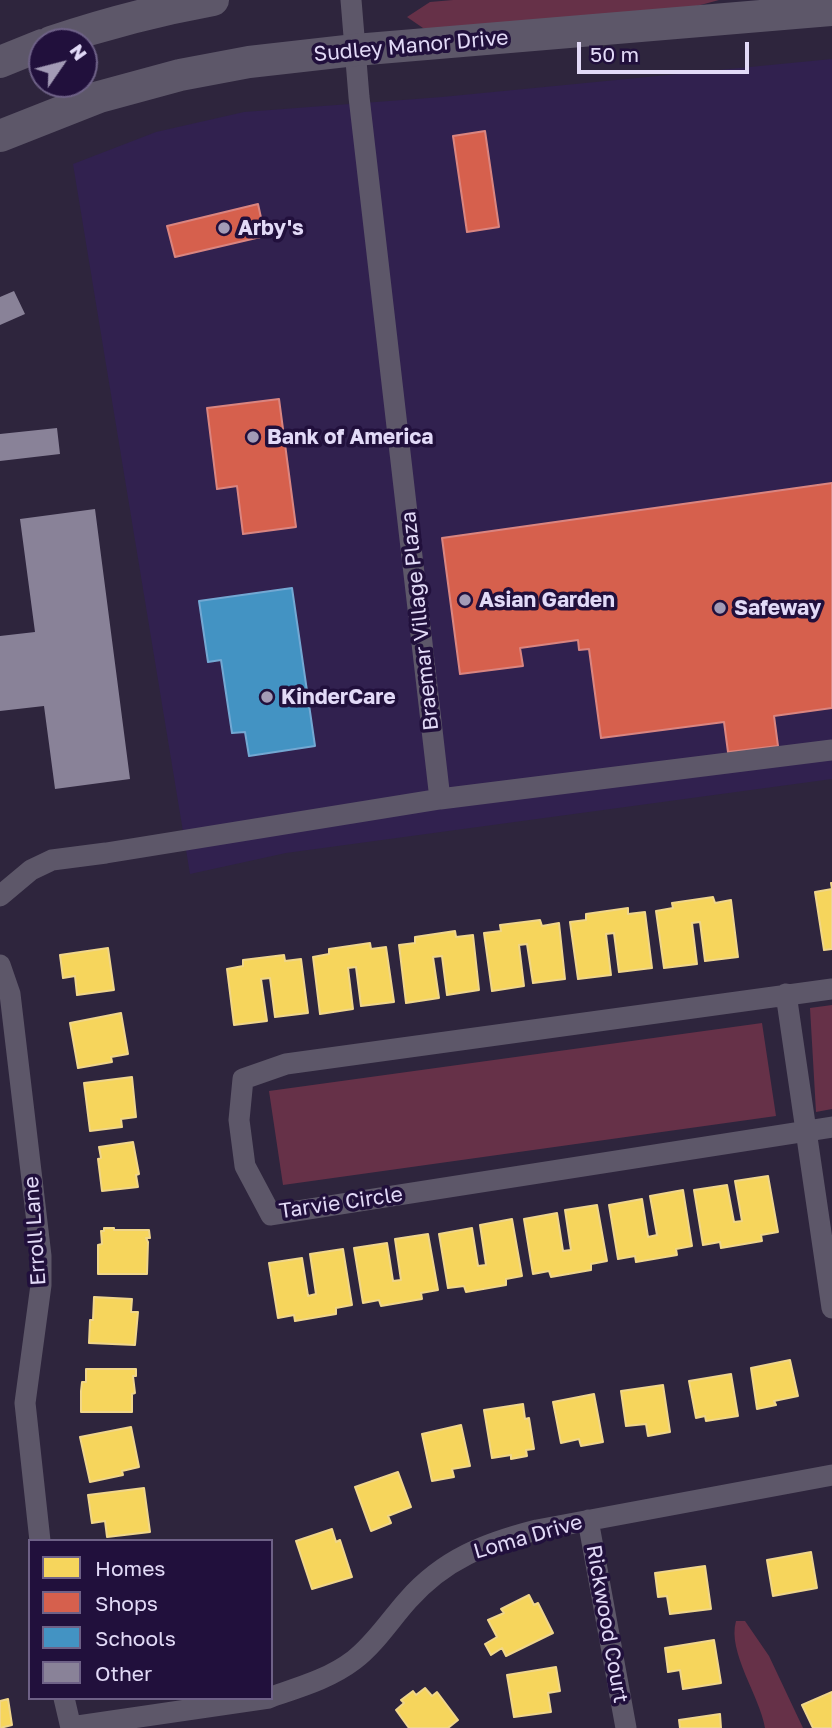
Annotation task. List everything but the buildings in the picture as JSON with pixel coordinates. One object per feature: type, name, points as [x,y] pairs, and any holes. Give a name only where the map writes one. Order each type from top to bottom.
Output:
[{"type":"main road","points":[[94,28],[176,6],[213,0]]},
{"type":"main road","name":"Sudley Manor Drive","points":[[0,136],[99,97],[180,75],[249,62],[355,50],[832,10]]},
{"type":"main road","points":[[0,62],[28,51]]},
{"type":"street","name":"Braemar Village Plaza","points":[[351,0],[440,799]]},
{"type":"street","points":[[0,896],[30,870],[52,860],[440,799],[832,750]]},
{"type":"street","name":"Erroll Lane","points":[[0,965],[10,993],[41,1256],[41,1285],[25,1403],[40,1539]]},
{"type":"street","name":"Tarvie Circle","points":[[832,989],[286,1064],[243,1079],[239,1120],[245,1166],[271,1215],[832,1127]]},
{"type":"street","points":[[786,994],[832,1308]]},
{"type":"street","name":"Loma Drive","points":[[273,1697],[321,1680],[354,1659],[382,1632],[409,1598],[435,1574],[464,1554],[504,1539],[587,1520],[832,1475]]},
{"type":"street","name":"Rickwood Court","points":[[587,1520],[626,1728]]},
{"type":"street","points":[[64,1700],[71,1727]]},
{"type":"street","name":"Loma Drive","points":[[71,1727],[256,1700]]},
{"type":"shaded area","points":[[719,0],[682,10],[439,28],[423,28],[407,17],[430,2]]},
{"type":"shaded area","points":[[832,59],[832,779],[286,853],[190,874],[73,164],[156,132],[244,112],[442,97]]},
{"type":"shaded area","points":[[832,1005],[832,1109],[816,1112],[810,1008]]},
{"type":"shaded area","points":[[762,1023],[776,1116],[283,1185],[269,1091]]},
{"type":"shaded area","points":[[736,1621],[745,1621],[769,1656],[803,1728],[765,1728],[736,1646]]},
{"type":"place","name":"Arby's","points":[[224,228]]},
{"type":"place","name":"Bank of America","points":[[253,437]]},
{"type":"place","name":"Asian Garden","points":[[465,600]]},
{"type":"place","name":"Safeway","points":[[720,608]]},
{"type":"place","name":"KinderCare","points":[[267,697]]}]
